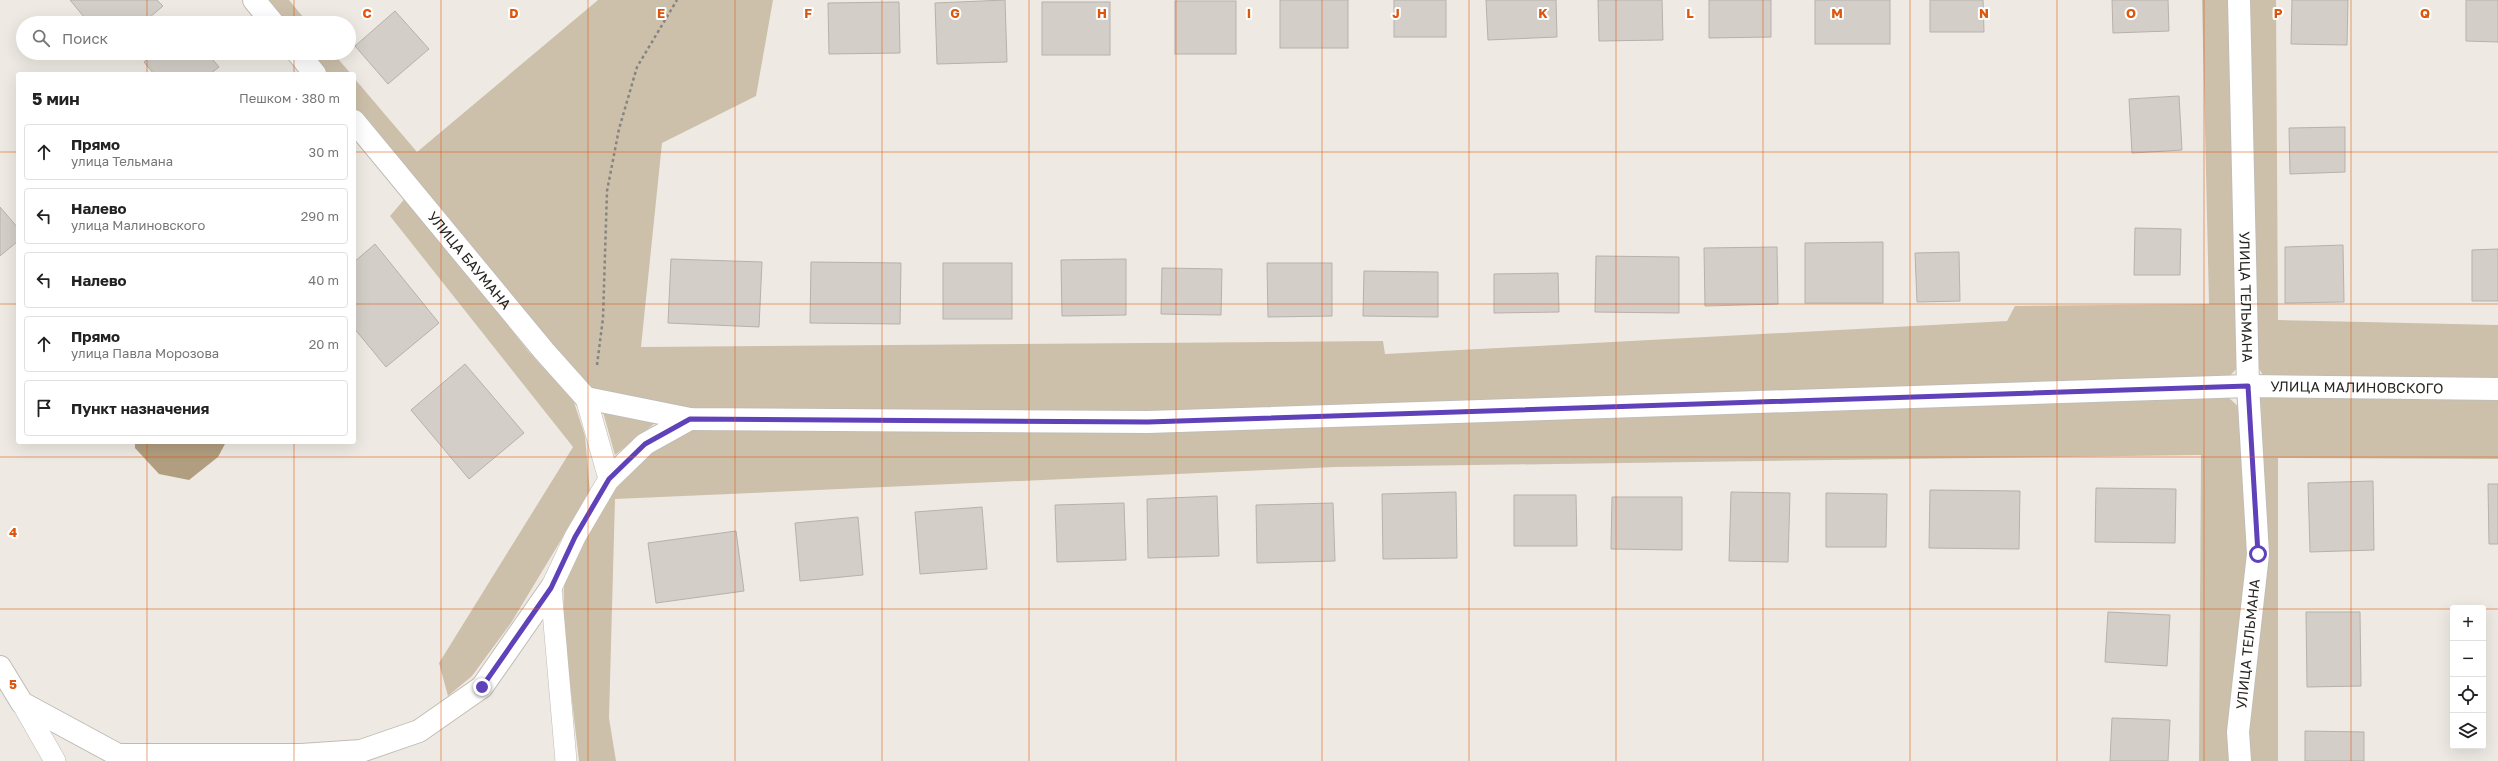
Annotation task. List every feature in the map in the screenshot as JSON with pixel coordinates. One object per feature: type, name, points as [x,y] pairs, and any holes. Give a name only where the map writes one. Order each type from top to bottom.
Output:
[{"type":"street","points":[[254,0],[267,16]]},
{"type":"street","name":"УЛИЦА ТЕЛЬМАНА","points":[[2238,0],[2248,386],[2258,554],[2238,732],[2240,761]]},
{"type":"street","points":[[304,60],[313,72]]},
{"type":"street","name":"УЛИЦА БАУМАНА","points":[[356,123],[544,351],[586,398]]},
{"type":"street","name":"УЛИЦА МАЛИНОВСКОГО","points":[[586,398],[690,419],[1148,422],[2248,386],[2498,389]]},
{"type":"street","points":[[609,479],[645,444],[690,419]]},
{"type":"street","points":[[0,667],[22,703],[118,755],[300,754],[353,756],[419,731],[482,687],[551,588]]},
{"type":"lane","points":[[566,761],[551,588],[575,537],[609,479],[586,398]]},
{"type":"lane","points":[[22,703],[55,761]]},
{"type":"path","points":[[586,398],[597,364],[603,318],[607,191],[619,129],[636,67],[677,0]]},
{"type":"shaded area","points":[[266,0],[289,0],[302,16],[279,16]]},
{"type":"shaded area","points":[[598,0],[773,0],[756,96],[662,143],[641,347],[1383,341],[1385,354],[2007,321],[2015,306],[2209,304],[2202,0],[2228,0],[2237,368],[2228,378],[1150,413],[692,411],[594,391],[550,344],[356,109],[356,80],[417,152]]},
{"type":"shaded area","points":[[2244,0],[2276,0],[2278,320],[2498,325],[2498,379],[2263,375],[2256,364]]},
{"type":"shaded area","points":[[316,60],[339,60],[349,72],[325,72]]},
{"type":"shaded area","points":[[407,196],[528,351],[574,402],[585,436],[590,492],[511,623],[472,676],[448,696],[439,663],[573,447],[390,216]]},
{"type":"shaded area","points":[[2270,393],[2498,396],[2498,459],[2278,458],[2278,761],[2245,761],[2257,400]]},
{"type":"shaded area","points":[[2229,398],[2240,408],[2250,557],[2231,761],[2199,761],[2201,455],[1335,467],[615,499],[609,718],[616,761],[579,761],[563,625],[564,582],[613,486],[652,450],[689,430],[1145,432],[1446,421]]},
{"type":"shaded area","points":[[603,412],[655,423],[615,455]]},
{"type":"shaded area","points":[[135,444],[225,444],[218,457],[189,480],[159,474],[135,448]]},
{"type":"building","points":[[70,0],[157,0],[163,6],[151,16],[83,16]]},
{"type":"building","points":[[1005,0],[1007,62],[937,64],[935,3]]},
{"type":"building","points":[[1280,0],[1348,0],[1348,48],[1280,48]]},
{"type":"building","points":[[1394,0],[1446,0],[1446,37],[1394,37]]},
{"type":"building","points":[[1486,0],[1556,0],[1557,37],[1488,40]]},
{"type":"building","points":[[1598,0],[1662,0],[1663,40],[1599,41]]},
{"type":"building","points":[[1709,0],[1771,0],[1771,37],[1709,38]]},
{"type":"building","points":[[1815,0],[1890,0],[1890,44],[1815,44]]},
{"type":"building","points":[[1930,0],[1983,0],[1984,32],[1930,32]]},
{"type":"building","points":[[2112,0],[2168,0],[2169,31],[2113,33]]},
{"type":"building","points":[[2292,0],[2348,0],[2347,45],[2291,44]]},
{"type":"building","points":[[2466,0],[2498,0],[2498,42],[2466,41]]},
{"type":"building","points":[[1175,1],[1236,1],[1236,54],[1175,54]]},
{"type":"building","points":[[899,2],[900,53],[829,54],[828,3]]},
{"type":"building","points":[[1042,2],[1110,2],[1110,55],[1042,55]]},
{"type":"building","points":[[395,11],[429,49],[388,84],[356,47],[356,45]]},
{"type":"building","points":[[146,60],[213,60],[219,67],[213,72],[152,72],[144,62]]},
{"type":"building","points":[[2179,96],[2182,150],[2132,153],[2129,99]]},
{"type":"building","points":[[2345,127],[2345,172],[2290,174],[2289,128]]},
{"type":"building","points":[[0,207],[16,226],[16,243],[0,256]]},
{"type":"building","points":[[2135,228],[2181,229],[2180,275],[2134,275]]},
{"type":"building","points":[[1883,242],[1883,303],[1805,303],[1805,243]]},
{"type":"building","points":[[375,244],[439,323],[386,367],[356,330],[356,260]]},
{"type":"building","points":[[2343,245],[2344,302],[2285,303],[2285,247]]},
{"type":"building","points":[[1777,247],[1778,304],[1705,306],[1704,248]]},
{"type":"building","points":[[2498,249],[2498,301],[2472,301],[2472,250]]},
{"type":"building","points":[[1959,252],[1960,301],[1917,302],[1915,253]]},
{"type":"building","points":[[1596,256],[1679,257],[1679,313],[1595,312]]},
{"type":"building","points":[[671,259],[762,262],[759,327],[668,323]]},
{"type":"building","points":[[1126,259],[1126,315],[1062,316],[1061,260]]},
{"type":"building","points":[[811,262],[901,263],[900,324],[810,323]]},
{"type":"building","points":[[943,263],[1012,263],[1012,319],[943,319]]},
{"type":"building","points":[[1267,263],[1332,263],[1332,316],[1268,317]]},
{"type":"building","points":[[1162,268],[1222,269],[1221,315],[1161,314]]},
{"type":"building","points":[[1364,271],[1438,272],[1438,317],[1363,316]]},
{"type":"building","points":[[1558,273],[1559,312],[1494,313],[1494,274]]},
{"type":"building","points":[[465,364],[524,433],[469,479],[411,410]]},
{"type":"building","points":[[2373,481],[2374,550],[2310,552],[2308,483]]},
{"type":"building","points":[[2488,484],[2498,484],[2498,544],[2489,544]]},
{"type":"building","points":[[2096,488],[2176,489],[2175,543],[2095,542]]},
{"type":"building","points":[[1930,490],[2020,491],[2019,549],[1929,548]]},
{"type":"building","points":[[1456,492],[1457,558],[1383,559],[1382,494]]},
{"type":"building","points":[[1731,492],[1790,493],[1788,562],[1729,561]]},
{"type":"building","points":[[1826,493],[1887,494],[1886,547],[1826,547]]},
{"type":"building","points":[[1514,495],[1576,495],[1577,546],[1514,546]]},
{"type":"building","points":[[1217,496],[1219,556],[1148,558],[1147,499]]},
{"type":"building","points":[[1612,497],[1682,497],[1682,550],[1611,549]]},
{"type":"building","points":[[1124,503],[1126,560],[1057,562],[1055,505]]},
{"type":"building","points":[[1333,503],[1335,561],[1257,563],[1256,505]]},
{"type":"building","points":[[982,507],[987,569],[920,574],[915,512]]},
{"type":"building","points":[[858,517],[863,575],[800,581],[795,523]]},
{"type":"building","points":[[736,531],[744,591],[656,603],[648,543]]},
{"type":"building","points":[[2108,612],[2170,615],[2167,666],[2105,662]]},
{"type":"building","points":[[2306,612],[2360,612],[2361,686],[2307,687]]},
{"type":"building","points":[[2112,718],[2170,720],[2168,761],[2110,761]]},
{"type":"building","points":[[2305,731],[2364,732],[2364,761],[2305,761]]},
{"type":"route","points":[[482,687],[551,588],[575,537],[609,479],[645,444],[690,419],[1148,422],[2248,386],[2258,554]]}]
